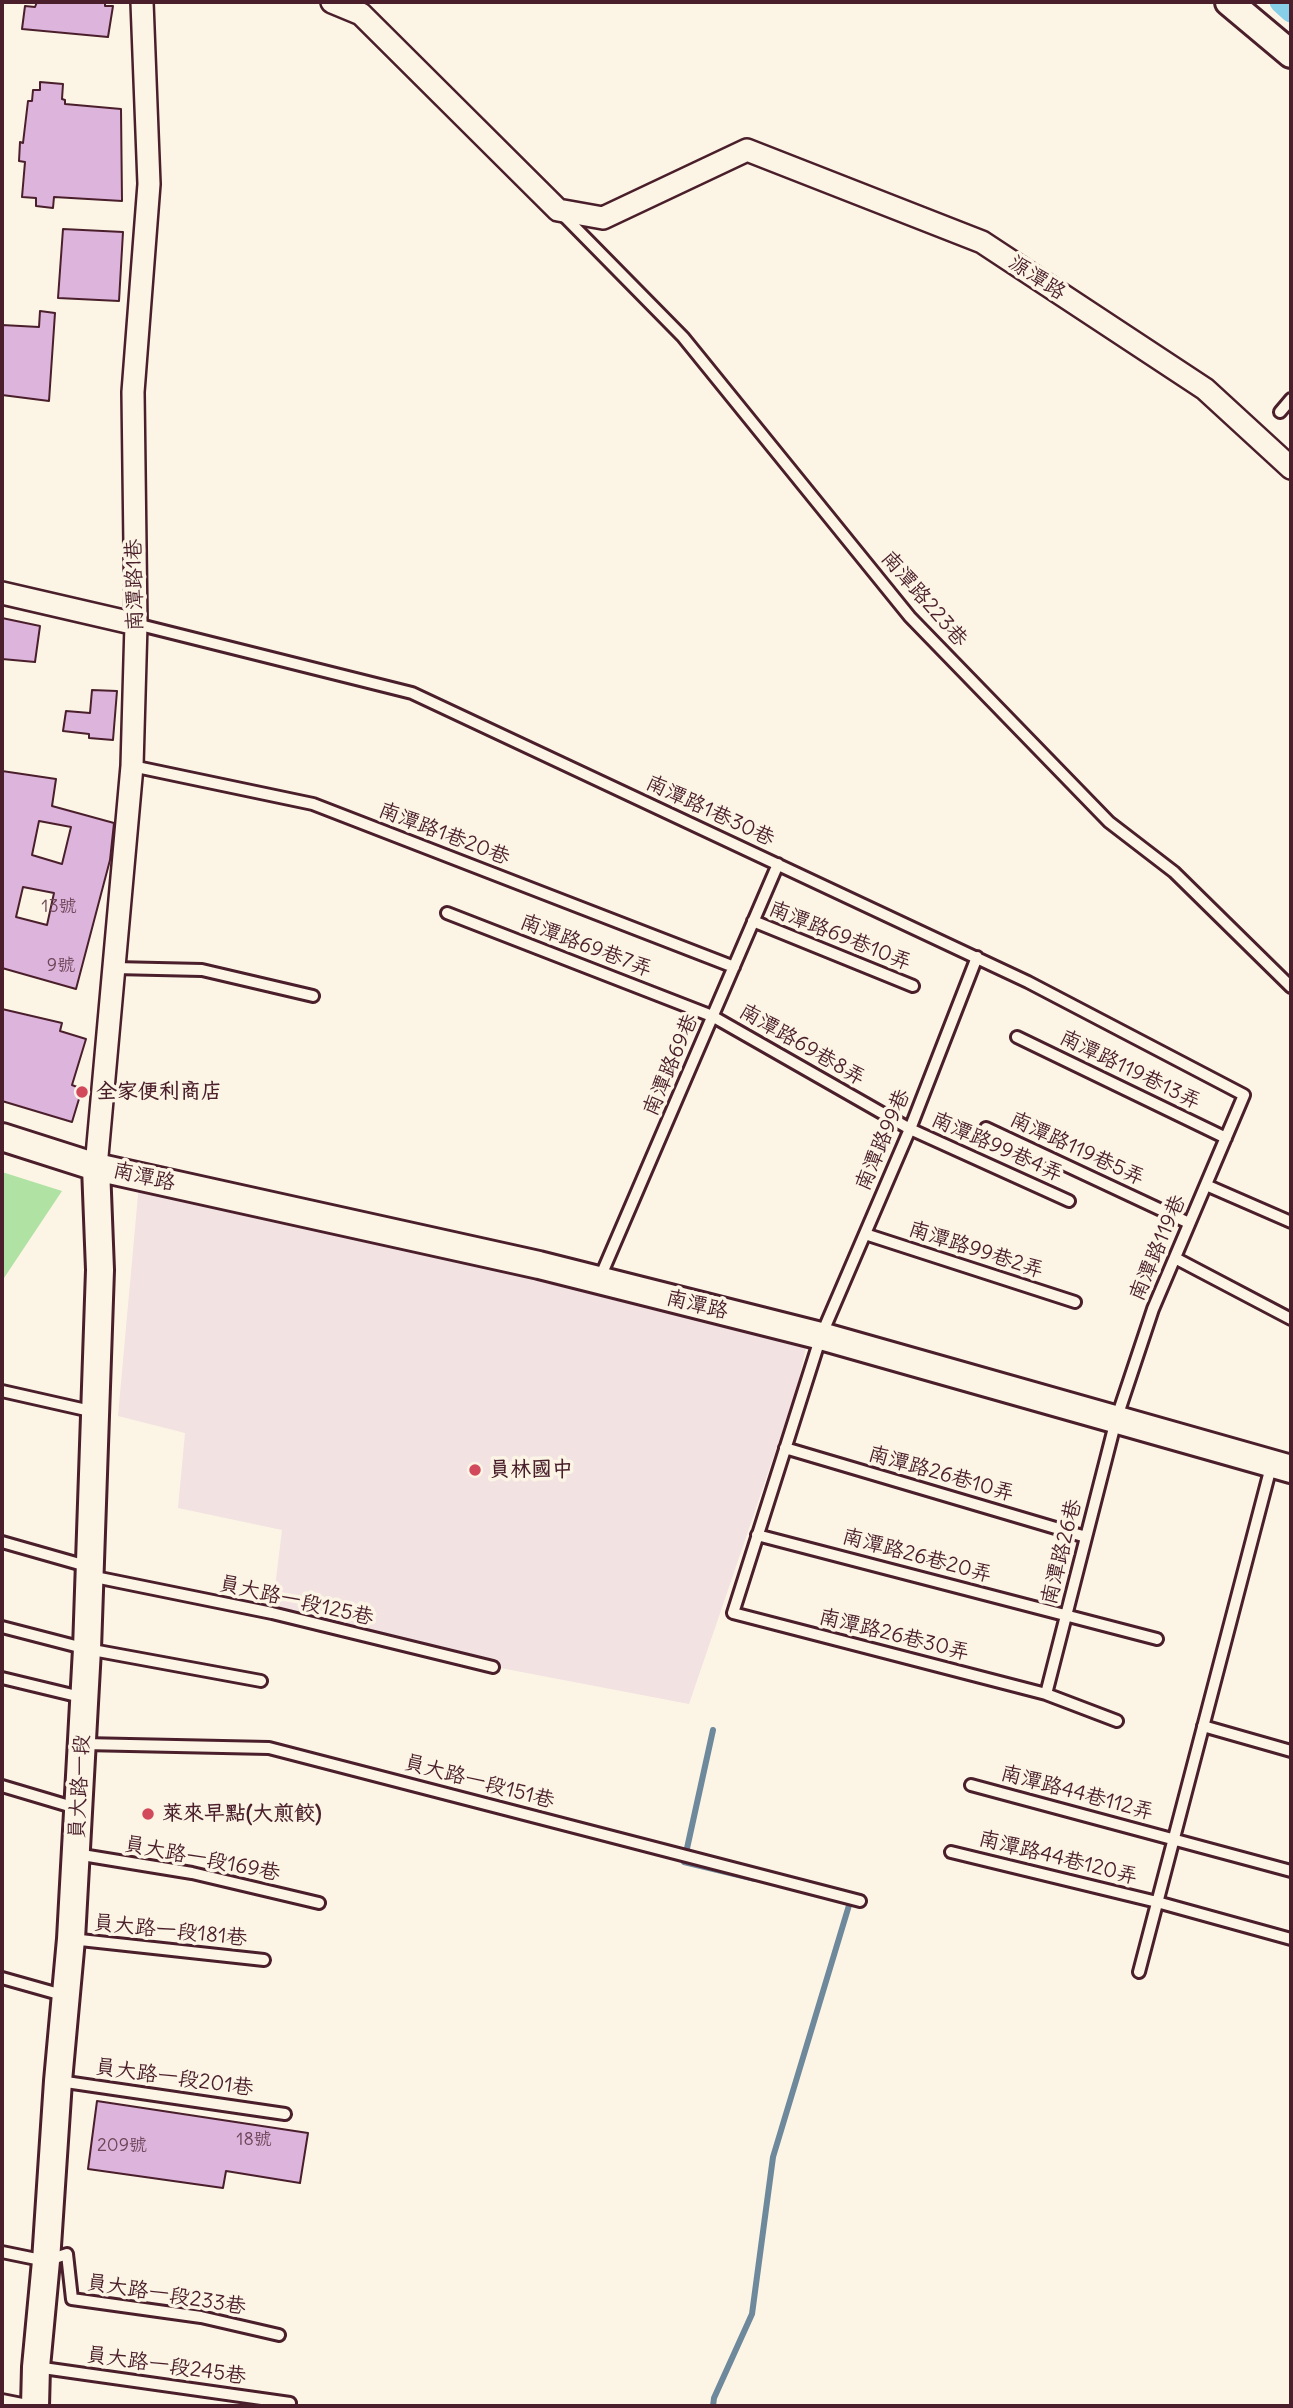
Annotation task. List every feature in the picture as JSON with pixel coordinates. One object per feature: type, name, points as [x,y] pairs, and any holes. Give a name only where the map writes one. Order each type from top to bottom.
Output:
[{"type":"street","name":"南潭路1巷","points":[[96,1167],[132,766],[136,624],[133,392],[149,184],[142,2]]},
{"type":"street","points":[[332,2],[361,13],[558,210]]},
{"type":"street","points":[[1229,2],[1291,54]]},
{"type":"street","name":"源潭路","points":[[558,210],[603,218],[747,150],[982,242],[1205,389],[1291,468]]},
{"type":"street","points":[[2,593],[136,624]]},
{"type":"street","name":"南潭路","points":[[2,1137],[96,1167],[599,1280],[821,1336],[1281,1466]]},
{"type":"street","name":"員大路一段","points":[[34,2406],[71,1939],[88,1649],[100,1269],[96,1167]]},
{"type":"lane","name":"南潭路223巷","points":[[558,210],[684,337],[910,617],[1109,822],[1174,872],[1291,986]]},
{"type":"lane","points":[[1280,412],[1291,399]]},
{"type":"lane","name":"南潭路1巷30巷","points":[[136,624],[412,693],[977,957],[1244,1095]]},
{"type":"lane","name":"南潭路1巷20巷","points":[[132,766],[313,804],[734,967]]},
{"type":"lane","name":"南潭路69巷","points":[[599,1280],[778,864]]},
{"type":"lane","name":"南潭路69巷7弄","points":[[446,913],[712,1016]]},
{"type":"lane","name":"南潭路69巷10弄","points":[[753,921],[913,986]]},
{"type":"lane","name":"南潭路99巷","points":[[733,1613],[821,1336],[910,1129],[977,957]]},
{"type":"lane","points":[[114,968],[202,970],[313,996]]},
{"type":"lane","name":"南潭路69巷8弄","points":[[712,1016],[910,1129]]},
{"type":"lane","name":"南潭路119巷13弄","points":[[1017,1037],[1226,1138]]},
{"type":"lane","name":"南潭路119巷","points":[[1116,1420],[1153,1309],[1244,1095]]},
{"type":"lane","name":"南潭路119巷5弄","points":[[986,1128],[1189,1223]]},
{"type":"lane","name":"南潭路99巷4弄","points":[[910,1129],[1069,1201]]},
{"type":"lane","points":[[1206,1185],[1291,1222]]},
{"type":"lane","name":"南潭路99巷2弄","points":[[865,1234],[1075,1302]]},
{"type":"lane","points":[[1175,1258],[1291,1319]]},
{"type":"lane","points":[[2,1391],[95,1412]]},
{"type":"lane","name":"南潭路26巷","points":[[1046,1694],[1116,1420]]},
{"type":"lane","name":"南潭路26巷10弄","points":[[785,1448],[1086,1536]]},
{"type":"lane","points":[[1139,1972],[1203,1727],[1281,1466]]},
{"type":"lane","name":"南潭路26巷20弄","points":[[757,1535],[1157,1639]]},
{"type":"lane","name":"員大路一段125巷","points":[[2,1542],[90,1572],[493,1667]]},
{"type":"lane","name":"南潭路26巷30弄","points":[[733,1613],[1046,1694],[1117,1721]]},
{"type":"lane","points":[[2,1627],[88,1649],[261,1681]]},
{"type":"lane","points":[[2,1678],[85,1698]]},
{"type":"lane","points":[[1203,1727],[1291,1751]]},
{"type":"lane","name":"員大路一段151巷","points":[[82,1744],[269,1748],[860,1901]]},
{"type":"lane","name":"南潭路44巷112弄","points":[[971,1785],[1291,1871]]},
{"type":"lane","points":[[2,1786],[79,1809]]},
{"type":"lane","name":"南潭路44巷120弄","points":[[951,1852],[1291,1938]]},
{"type":"lane","name":"員大路一段169巷","points":[[76,1854],[191,1873],[319,1903]]},
{"type":"lane","name":"員大路一段181巷","points":[[71,1939],[264,1960]]},
{"type":"lane","points":[[2,1978],[66,1996]]},
{"type":"lane","name":"員大路一段201巷","points":[[58,2081],[285,2114]]},
{"type":"lane","points":[[2,2252],[46,2261]]},
{"type":"lane","name":"員大路一段233巷","points":[[46,2261],[67,2253],[72,2299],[201,2317],[279,2335]]},
{"type":"lane","name":"員大路一段245巷","points":[[36,2367],[290,2403]]},
{"type":"lane","points":[[2,2400],[34,2406]]},
{"type":"shaded area","name":"員林國中","points":[[140,1173],[808,1338],[797,1388],[689,1704],[443,1657],[272,1612],[282,1530],[178,1508],[185,1433],[118,1416]]},
{"type":"green space","points":[[2,1172],[62,1191],[2,1281]]},
{"type":"building","points":[[37,2],[105,2],[105,6],[113,6],[108,37],[22,29],[25,6],[35,7]]},
{"type":"building","points":[[40,82],[63,84],[62,99],[65,104],[121,109],[122,201],[54,197],[53,208],[36,206],[36,198],[22,197],[25,162],[19,161],[20,142],[23,143],[28,101],[32,101],[33,90],[40,90]]},
{"type":"building","points":[[63,229],[123,232],[119,301],[58,298]]},
{"type":"building","points":[[40,311],[55,313],[49,401],[2,395],[2,325],[39,327]]},
{"type":"building","points":[[2,618],[40,626],[35,662],[2,659]]},
{"type":"building","points":[[92,690],[117,691],[113,740],[89,738],[89,734],[63,731],[66,711],[90,713]]},
{"type":"building","points":[[2,771],[56,779],[52,806],[114,823],[110,860],[76,989],[2,968]],"holes":[[[39,821],[71,827],[62,864],[32,855]],[[23,887],[54,893],[47,925],[16,917]]]},
{"type":"building","points":[[2,1009],[62,1023],[60,1031],[86,1039],[72,1085],[82,1089],[72,1122],[2,1101]]},
{"type":"building","points":[[97,2101],[308,2133],[300,2183],[226,2171],[223,2188],[88,2169]]},
{"type":"waterway","points":[[1280,2],[1291,12]]},
{"type":"waterway","points":[[713,1730],[684,1862],[755,1879]]},
{"type":"waterway","points":[[713,2406],[714,2398],[752,2314],[773,2157],[850,1902],[844,1901]]},
{"type":"place","name":"全家便利商店","points":[[82,1092]]},
{"type":"place","name":"員林國中","points":[[475,1470]]},
{"type":"place","name":"萊來早點(大煎餃)","points":[[148,1814]]}]
